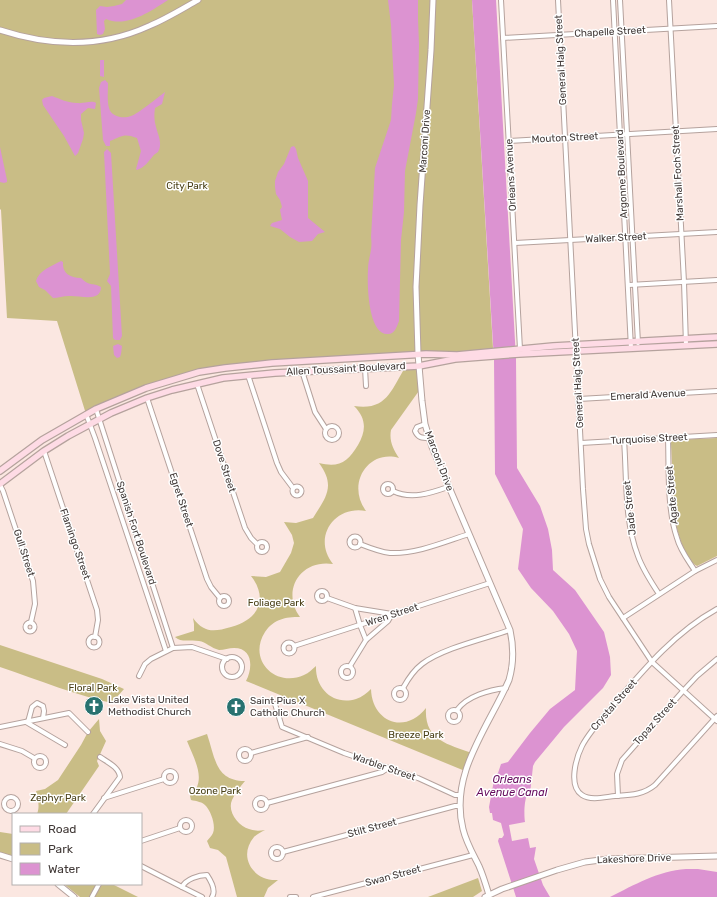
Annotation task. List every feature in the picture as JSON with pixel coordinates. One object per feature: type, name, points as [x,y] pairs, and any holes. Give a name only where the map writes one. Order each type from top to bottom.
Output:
[{"type":"main road","name":"Allen Toussaint Boulevard","points":[[638,345],[717,337]]},
{"type":"main road","name":"Allen Toussaint Boulevard","points":[[0,485],[44,451],[99,419],[147,398],[197,384],[248,375],[419,366],[490,354],[541,350],[575,345],[717,344]]},
{"type":"main road","name":"Allen Toussaint Boulevard","points":[[541,350],[576,352],[631,345]]},
{"type":"main road","name":"Allen Toussaint Boulevard","points":[[0,471],[58,430],[96,409],[126,395],[168,380],[199,372],[272,363],[418,354],[490,354]]},
{"type":"main road","points":[[387,356],[388,367]]},
{"type":"main road","points":[[272,363],[273,373]]},
{"type":"main road","points":[[168,380],[172,390]]},
{"type":"main road","points":[[22,455],[27,464]]},
{"type":"street","points":[[0,30],[46,41],[71,43],[96,41],[118,37],[148,27],[164,20],[198,0]]},
{"type":"street","name":"Marconi Drive","points":[[433,0],[431,50],[416,263],[418,354],[425,424],[438,463],[510,630],[514,657],[512,671],[506,688],[472,753],[465,771],[460,795],[463,830],[479,867],[487,896]]},
{"type":"street","name":"Orleans Avenue","points":[[501,0],[519,351]]},
{"type":"street","name":"General Haig Street","points":[[558,0],[575,345],[585,513],[589,544],[600,579],[609,597],[652,662],[683,691],[716,718]]},
{"type":"street","name":"Argonne Boulevard","points":[[613,0],[631,345]]},
{"type":"street","name":"Argonne Boulevard","points":[[620,0],[638,345]]},
{"type":"street","name":"Marshall Foch Street","points":[[668,0],[682,234],[686,345]]},
{"type":"street","name":"Chapelle Street","points":[[503,38],[717,26]]},
{"type":"street","name":"Mouton Street","points":[[509,141],[717,129]]},
{"type":"street","name":"Walker Street","points":[[514,244],[717,232]]},
{"type":"street","points":[[629,285],[717,280]]},
{"type":"street","points":[[365,368],[366,386]]},
{"type":"street","points":[[302,371],[315,412],[326,429]]},
{"type":"street","points":[[248,375],[277,463],[281,472],[293,488]]},
{"type":"street","name":"Dove Street","points":[[197,384],[245,528],[257,544]]},
{"type":"street","name":"Emerald Avenue","points":[[579,399],[717,391]]},
{"type":"street","name":"Egret Street","points":[[147,398],[207,579],[211,587],[220,598]]},
{"type":"street","name":"Spanish Fort Boulevard","points":[[96,409],[173,648]]},
{"type":"street","name":"Spanish Fort Boulevard","points":[[86,414],[166,651]]},
{"type":"street","points":[[425,424],[417,427],[415,431],[420,438],[429,438]]},
{"type":"street","points":[[95,438],[104,434]]},
{"type":"street","name":"Turquoise Street","points":[[581,443],[717,435]]},
{"type":"street","name":"Agate Street","points":[[668,438],[671,506],[674,530],[679,543],[695,571]]},
{"type":"street","name":"Jade Street","points":[[624,440],[628,512],[632,536],[641,565],[659,594]]},
{"type":"street","name":"Flamingo Street","points":[[44,451],[97,610],[98,620],[95,637]]},
{"type":"street","name":"Gull Street","points":[[0,485],[33,581],[35,604],[31,622]]},
{"type":"street","points":[[393,490],[397,493],[414,495],[427,494],[448,486]]},
{"type":"street","points":[[116,501],[125,498]]},
{"type":"street","points":[[360,544],[381,551],[401,552],[436,545],[469,534]]},
{"type":"street","points":[[623,618],[695,571],[717,560]]},
{"type":"street","points":[[136,565],[146,562]]},
{"type":"street","name":"Wren Street","points":[[294,646],[490,583]]},
{"type":"street","points":[[327,598],[355,608],[392,614],[388,621],[366,640],[350,666]]},
{"type":"street","points":[[355,608],[366,640]]},
{"type":"street","name":"Crystal Street","points":[[618,796],[590,798],[578,792],[574,778],[576,765],[582,746],[588,735],[664,649],[684,631],[717,609]]},
{"type":"street","points":[[403,688],[418,668],[435,656],[510,630]]},
{"type":"street","points":[[139,676],[145,664],[151,659],[173,648],[192,646],[226,659],[232,657],[239,660],[242,665],[241,672],[239,674],[230,677],[225,673],[223,664],[226,659]]},
{"type":"street","name":"Topaz Street","points":[[618,796],[617,774],[622,760],[697,676],[717,659]]},
{"type":"street","points":[[457,710],[469,699],[491,691],[506,688]]},
{"type":"street","points":[[27,722],[32,707],[37,703],[43,706],[43,718]]},
{"type":"street","name":"Warbler Street","points":[[275,704],[282,727],[309,737],[344,753],[418,778],[455,795],[460,795]]},
{"type":"street","points":[[0,727],[69,713],[88,732]]},
{"type":"street","points":[[618,796],[638,794],[647,791],[655,785],[716,718]]},
{"type":"street","points":[[27,722],[65,745]]},
{"type":"street","points":[[251,753],[309,737]]},
{"type":"street","points":[[0,744],[22,751],[34,758]]},
{"type":"street","points":[[94,813],[120,777],[120,774],[116,768],[100,757]]},
{"type":"street","points":[[267,803],[382,772],[388,768]]},
{"type":"street","points":[[104,798],[164,780]]},
{"type":"street","points":[[0,798],[5,801]]},
{"type":"street","name":"Stilt Street","points":[[283,852],[460,806]]},
{"type":"street","points":[[142,841],[180,828]]},
{"type":"street","points":[[0,855],[12,858]]},
{"type":"street","name":"Swan Street","points":[[313,897],[473,855]]},
{"type":"street","name":"Lakeshore Drive","points":[[487,896],[510,886],[585,862],[608,859],[717,856]]},
{"type":"street","points":[[142,867],[202,897]]},
{"type":"street","points":[[182,887],[188,880],[207,875],[214,892],[212,897]]},
{"type":"street","points":[[59,885],[74,897]]},
{"type":"street","points":[[92,897],[98,885]]},
{"type":"street","points":[[290,897],[296,897]]},
{"type":"green space","name":"City Park","points":[[0,0],[472,0],[493,348],[482,353],[247,365],[168,380],[86,414],[57,321],[7,318],[0,209]]},
{"type":"green space","name":"Foliage Park","points":[[406,366],[419,366],[421,388],[391,430],[392,445],[399,458],[388,457],[378,459],[363,471],[359,480],[358,490],[360,501],[366,511],[355,510],[344,513],[336,518],[326,534],[325,544],[327,554],[333,564],[321,564],[311,567],[303,572],[297,579],[293,587],[292,597],[300,617],[285,618],[272,624],[265,632],[260,642],[260,652],[262,661],[267,669],[284,678],[294,678],[304,675],[316,666],[316,674],[322,688],[333,697],[340,700],[356,699],[371,689],[377,710],[383,717],[391,721],[400,723],[409,721],[418,716],[426,708],[426,719],[433,734],[454,747],[472,753],[465,771],[246,681],[250,670],[250,660],[245,651],[232,648],[219,650],[196,640],[180,640],[175,637],[194,631],[193,618],[205,629],[214,630],[225,629],[240,624],[254,614],[258,608],[260,600],[256,585],[251,576],[266,577],[280,572],[291,553],[294,543],[292,535],[284,522],[296,523],[313,518],[322,504],[328,485],[327,478],[319,463],[332,465],[337,464],[350,456],[361,440],[364,430],[363,420],[354,406],[365,407],[381,402],[392,391]]},
{"type":"green space","points":[[717,438],[717,556],[697,566],[689,559],[686,553],[675,521],[671,442],[674,440]]},
{"type":"green space","name":"Floral Park","points":[[0,645],[102,679],[124,689],[117,697],[117,704],[73,692],[0,667]]},
{"type":"green space","name":"Zephyr Park","points":[[99,719],[100,731],[106,741],[97,761],[99,766],[67,813],[37,813],[39,805],[36,791],[45,789],[58,780],[88,732]]},
{"type":"green space","name":"Ozone Park","points":[[207,734],[215,759],[222,772],[235,780],[245,781],[236,792],[232,800],[231,809],[234,818],[241,825],[251,830],[265,830],[254,837],[247,852],[248,860],[255,873],[269,880],[278,880],[268,888],[264,897],[237,897],[226,857],[218,850],[210,848],[207,841],[213,834],[214,830],[210,812],[203,804],[191,800],[190,796],[198,784],[199,777],[196,762],[187,741]]},
{"type":"green space","points":[[0,832],[12,834],[12,856],[0,853]]},
{"type":"green space","points":[[478,878],[482,891],[473,897],[428,897]]},
{"type":"green space","points":[[65,885],[114,885],[138,897],[80,897]]},
{"type":"water","points":[[126,0],[168,0],[146,13],[130,20],[114,21],[106,19],[104,21],[105,29],[103,34],[97,34],[96,10],[100,6],[107,7],[122,4]]},
{"type":"water","points":[[388,0],[418,0],[419,44],[418,99],[405,171],[404,212],[401,240],[399,321],[394,331],[390,334],[381,332],[376,326],[370,308],[368,277],[375,168],[391,120],[394,85],[391,25]]},
{"type":"water","name":"Orleans Avenue Canal","points":[[472,0],[496,0],[516,359],[517,468],[540,506],[548,529],[552,550],[553,570],[575,590],[604,632],[610,657],[611,675],[603,688],[564,727],[535,762],[533,766],[530,794],[527,795],[525,801],[525,822],[509,825],[512,841],[528,838],[530,848],[536,847],[534,859],[543,885],[550,897],[516,897],[498,841],[499,838],[502,838],[504,835],[501,823],[493,820],[489,807],[495,775],[498,773],[501,764],[508,762],[550,709],[575,690],[577,651],[569,634],[553,611],[531,588],[518,569],[523,529],[495,474],[494,360]]},
{"type":"water","points":[[100,60],[104,60],[104,77],[100,76]]},
{"type":"water","points":[[105,80],[108,83],[110,111],[118,116],[128,117],[134,115],[165,92],[162,104],[155,108],[154,118],[160,143],[158,152],[146,164],[137,170],[141,151],[137,138],[126,135],[110,141],[110,146],[106,146],[103,140],[99,88],[101,82]]},
{"type":"water","points":[[52,96],[70,102],[96,103],[95,109],[88,108],[81,114],[84,133],[78,153],[75,156],[64,136],[43,105],[42,100],[44,98]]},
{"type":"water","points":[[294,146],[308,181],[308,218],[325,232],[318,234],[312,241],[299,242],[280,229],[270,226],[272,223],[282,220],[280,210],[282,207],[276,194],[275,181],[291,147]]},
{"type":"water","points":[[0,147],[7,180],[7,182],[4,183],[0,182]]},
{"type":"water","points":[[107,149],[111,153],[122,336],[120,340],[115,340],[113,338],[111,286],[107,281],[110,274],[104,152]]},
{"type":"water","points":[[61,261],[63,262],[65,272],[70,276],[81,278],[89,283],[101,287],[100,292],[94,297],[69,296],[53,298],[45,290],[39,287],[36,281],[40,274]]},
{"type":"water","points":[[118,344],[122,346],[120,357],[117,358],[114,355],[113,346]]},
{"type":"water","points":[[686,869],[717,872],[717,897],[610,897],[637,883],[656,876],[676,870]]},
{"type":"place","name":"Lake Vista United Methodist Church","points":[[94,706]]},
{"type":"place","name":"Saint Pius X Catholic Church","points":[[236,707]]},
{"type":"park label","name":"Breeze Park","points":[[416,735]]}]
